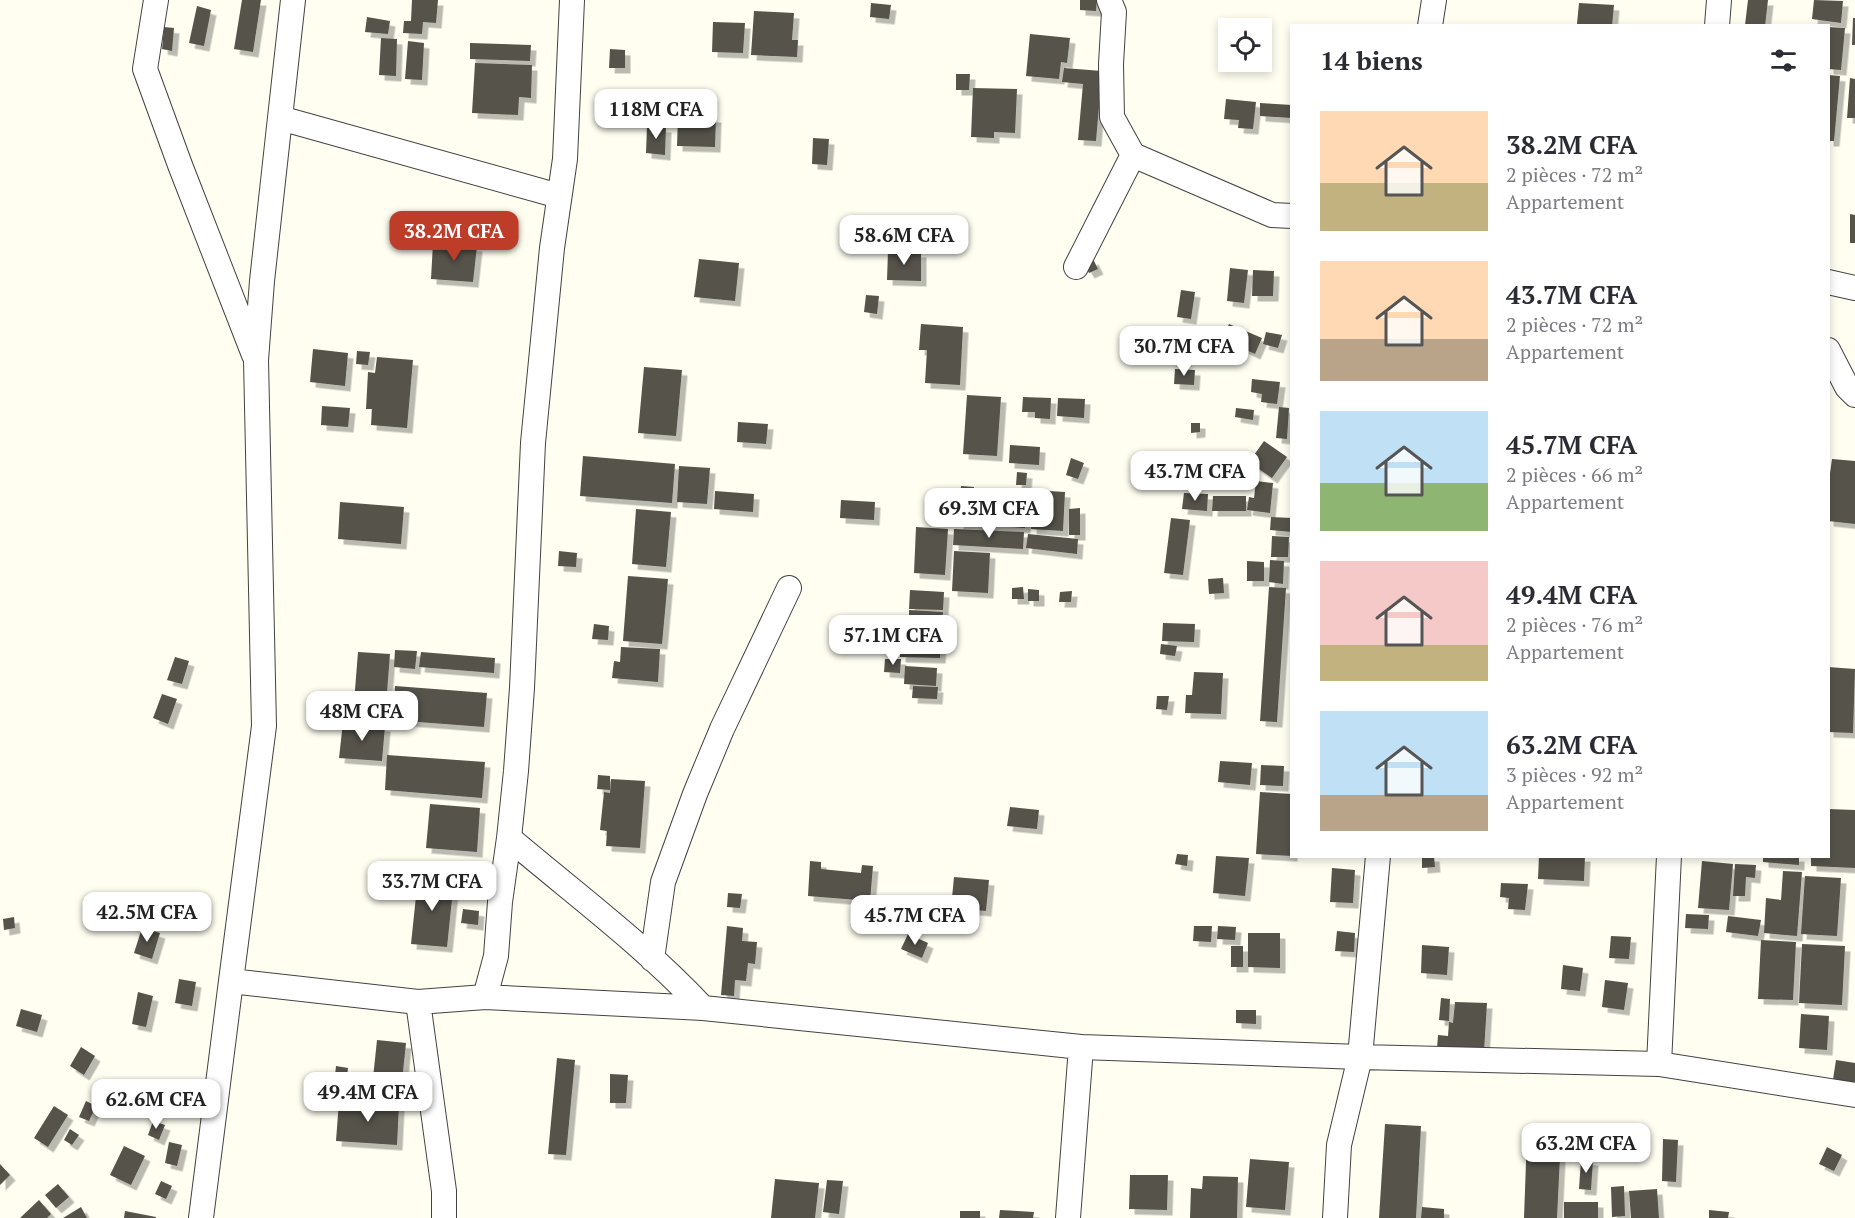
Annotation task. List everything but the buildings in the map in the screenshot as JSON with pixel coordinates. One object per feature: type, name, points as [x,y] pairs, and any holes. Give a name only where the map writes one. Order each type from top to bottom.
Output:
[{"type":"street","points":[[156,0],[145,69],[256,360]]},
{"type":"street","points":[[201,1218],[264,726],[256,360],[293,0]]},
{"type":"street","points":[[485,997],[496,956],[500,902],[509,838],[522,688],[533,442],[559,196],[565,159],[572,0]]},
{"type":"street","points":[[1109,0],[1114,12],[1111,64],[1112,117],[1133,155],[1272,215],[1290,216]]},
{"type":"street","points":[[1430,24],[1434,0]]},
{"type":"street","points":[[1717,24],[1719,0]]},
{"type":"street","points":[[280,118],[559,196]]},
{"type":"street","points":[[1076,267],[1133,155]]},
{"type":"street","points":[[1830,282],[1855,288]]},
{"type":"street","points":[[1830,354],[1847,387],[1855,395]]},
{"type":"street","points":[[652,959],[663,882],[695,794],[722,729],[789,588]]},
{"type":"street","points":[[509,838],[575,894],[593,905],[677,980],[703,1008]]},
{"type":"street","points":[[1335,1218],[1339,1144],[1360,1057],[1378,858]]},
{"type":"street","points":[[1659,1064],[1669,858]]},
{"type":"street","points":[[231,981],[418,1002],[485,997],[703,1008],[1081,1047],[1659,1064],[1855,1095]]},
{"type":"street","points":[[418,1002],[444,1191],[444,1218]]},
{"type":"street","points":[[1068,1218],[1081,1047]]}]
